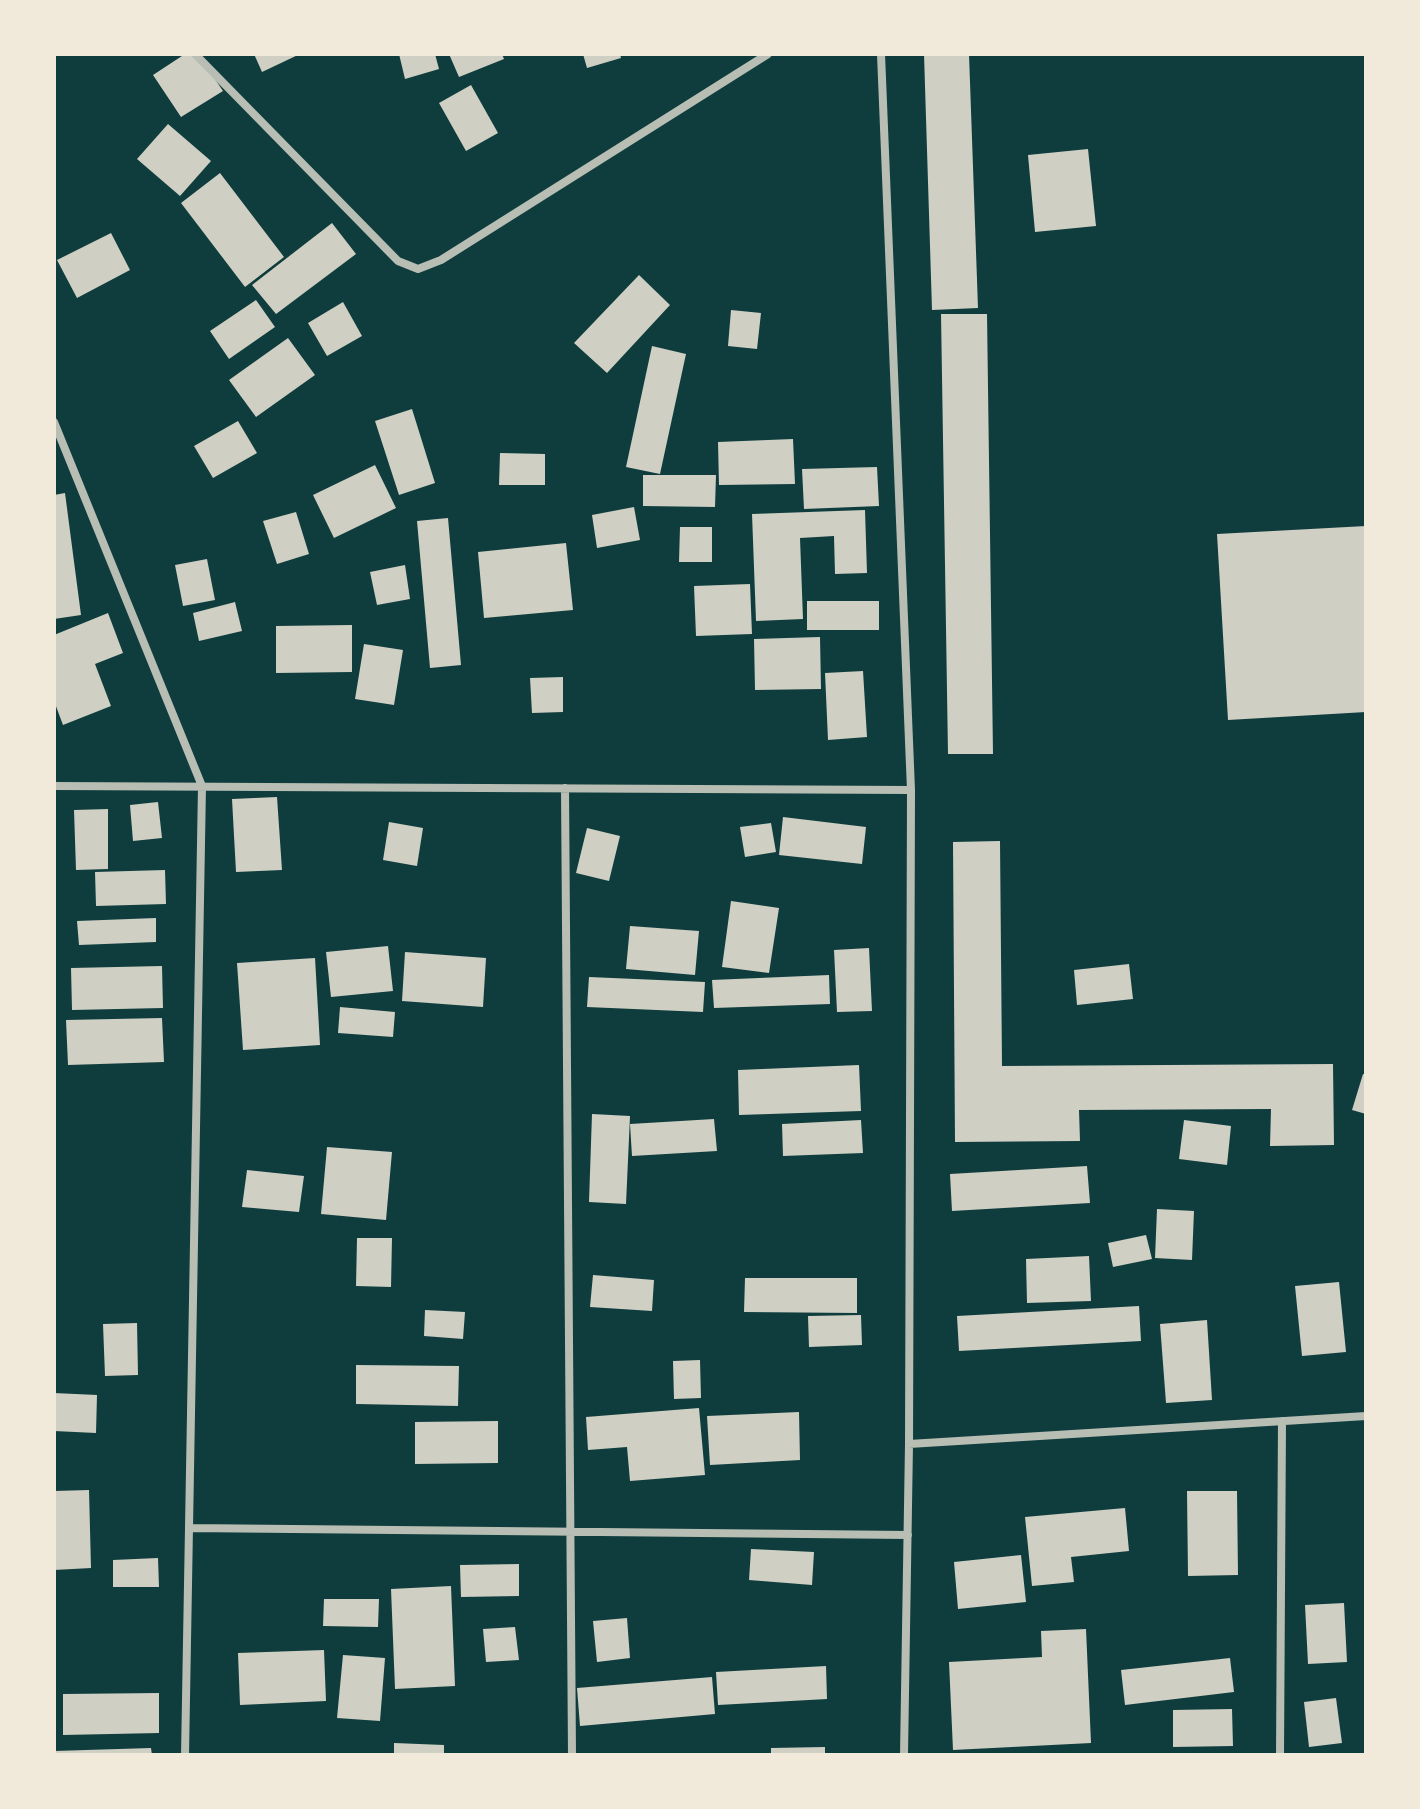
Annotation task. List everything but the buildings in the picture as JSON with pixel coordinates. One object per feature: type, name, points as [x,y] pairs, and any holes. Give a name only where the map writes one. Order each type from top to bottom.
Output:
[{"type":"street","points":[[195,54],[398,261],[418,269],[441,260],[768,54]]},
{"type":"street","points":[[881,54],[911,790],[909,1444],[904,1755]]},
{"type":"street","points":[[54,422],[202,786],[185,1755]]},
{"type":"street","points":[[54,786],[911,790]]},
{"type":"street","points":[[565,788],[572,1755]]},
{"type":"street","points":[[909,1444],[1366,1416]]},
{"type":"street","points":[[1280,1755],[1282,1421]]},
{"type":"street","points":[[189,1528],[908,1535]]}]
